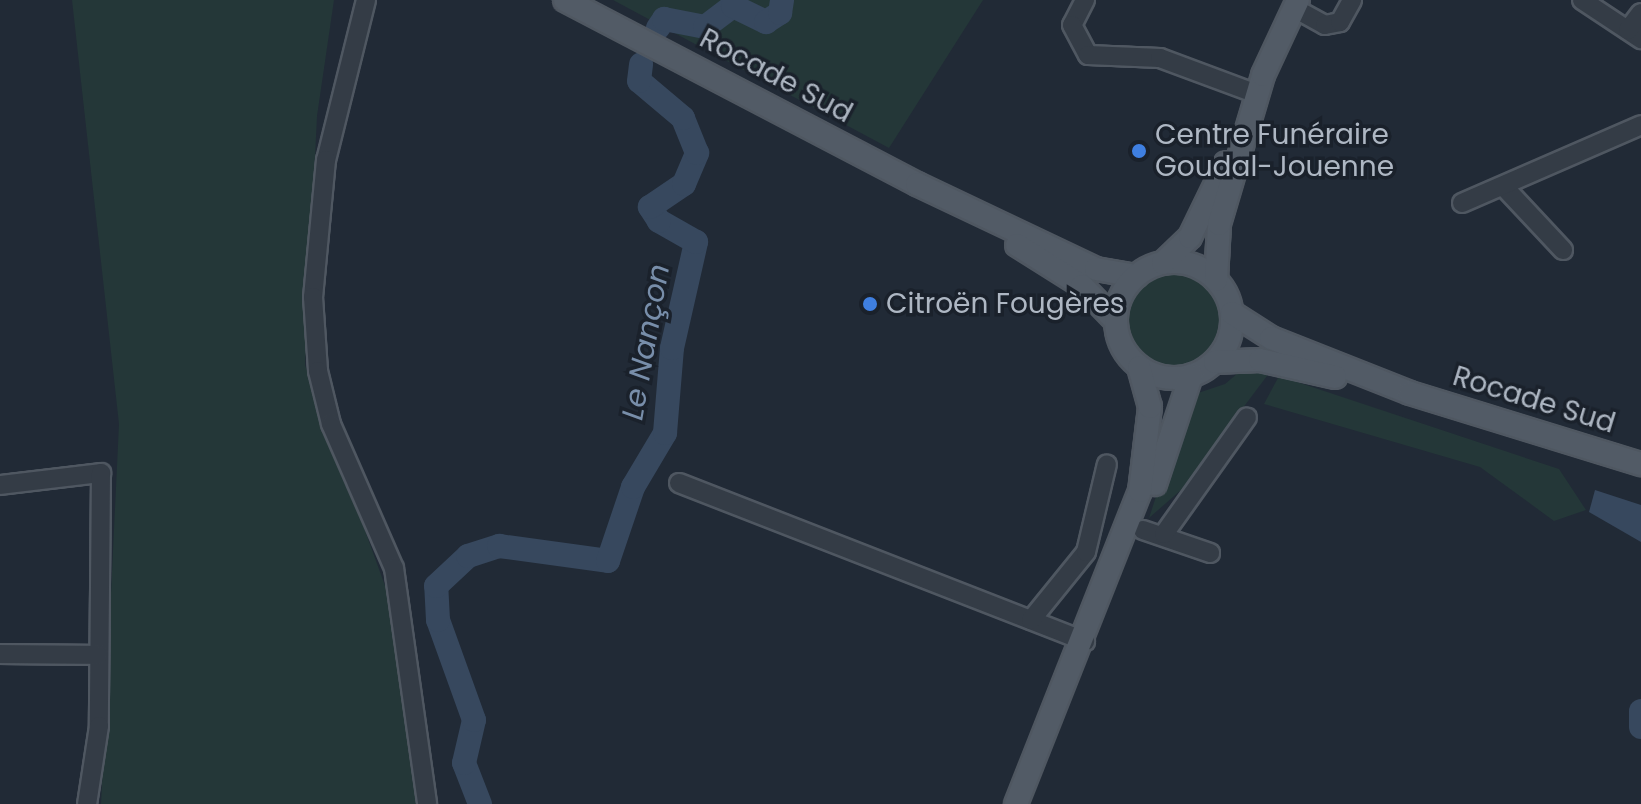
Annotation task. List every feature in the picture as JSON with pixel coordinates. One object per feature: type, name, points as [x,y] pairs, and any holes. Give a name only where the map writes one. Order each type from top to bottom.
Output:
[{"type":"main road","name":"Rocade Sud","points":[[565,0],[917,184],[1096,269],[1136,276]]},
{"type":"main road","points":[[1139,367],[1164,378],[1191,376],[1215,362],[1230,334],[1232,313],[1216,280],[1213,246],[1257,94],[1296,4]]},
{"type":"main road","points":[[1147,525],[1150,407],[1139,367],[1121,346],[1115,320],[1136,276],[1163,263],[1202,219],[1250,117]]},
{"type":"main road","name":"Rocade Sud","points":[[917,184],[1082,286],[1115,320]]},
{"type":"main road","points":[[1163,263],[1192,265],[1216,280]]},
{"type":"main road","name":"Rocade Sud","points":[[1232,313],[1271,338],[1410,393],[1641,464]]},
{"type":"main road","name":"Rocade Sud","points":[[1215,362],[1260,360],[1410,393]]},
{"type":"main road","points":[[1016,804],[1085,641],[1147,525],[1191,376]]},
{"type":"street","points":[[366,0],[326,160],[313,297],[318,371],[331,424],[394,568],[427,804]]},
{"type":"street","points":[[1085,0],[1072,25],[1088,55],[1160,58],[1257,94]]},
{"type":"street","points":[[1296,4],[1325,25],[1340,22],[1352,0]]},
{"type":"street","points":[[1582,0],[1635,34],[1641,13]]},
{"type":"street","points":[[1462,203],[1505,188],[1641,125]]},
{"type":"street","points":[[1505,188],[1563,250]]},
{"type":"street","points":[[1210,553],[1147,525],[1247,417]]},
{"type":"street","points":[[1031,620],[1086,552],[1107,464]]},
{"type":"street","points":[[0,485],[101,473],[99,726],[87,804]]},
{"type":"street","points":[[679,483],[1085,641]]},
{"type":"street","points":[[0,654],[98,655]]},
{"type":"shaded area","points":[[72,0],[334,0],[317,116],[305,365],[392,605],[421,804],[101,804],[119,424]]},
{"type":"shaded area","points":[[613,0],[983,0],[889,148]]},
{"type":"shaded area","points":[[1173,269],[1192,273],[1208,284],[1219,300],[1223,319],[1219,338],[1208,354],[1192,365],[1173,369],[1154,365],[1138,354],[1127,338],[1123,319],[1127,300],[1138,284],[1154,273]]},
{"type":"shaded area","points":[[1244,368],[1270,372],[1181,490],[1149,518],[1189,396],[1225,384]]},
{"type":"shaded area","points":[[1279,376],[1559,469],[1586,510],[1554,521],[1480,467],[1264,404]]},
{"type":"water","points":[[1595,490],[1641,505],[1641,542],[1589,512]]},
{"type":"waterway","name":"Le Nançon","points":[[658,28],[664,19],[705,27],[733,6],[766,22],[780,13],[782,0]]},
{"type":"waterway","name":"Le Nançon","points":[[480,804],[464,763],[474,720],[438,620],[436,586],[468,556],[499,546],[608,561],[633,487],[665,433],[672,348],[696,242],[659,221],[650,207],[684,184],[697,153],[683,118],[639,81],[641,64]]},
{"type":"waterway","points":[[1641,711],[1641,727]]},
{"type":"place","name":"Centre Funéraire Goudal-Jouenne","points":[[1139,151]]},
{"type":"place","name":"Citroën Fougères","points":[[870,304]]}]
